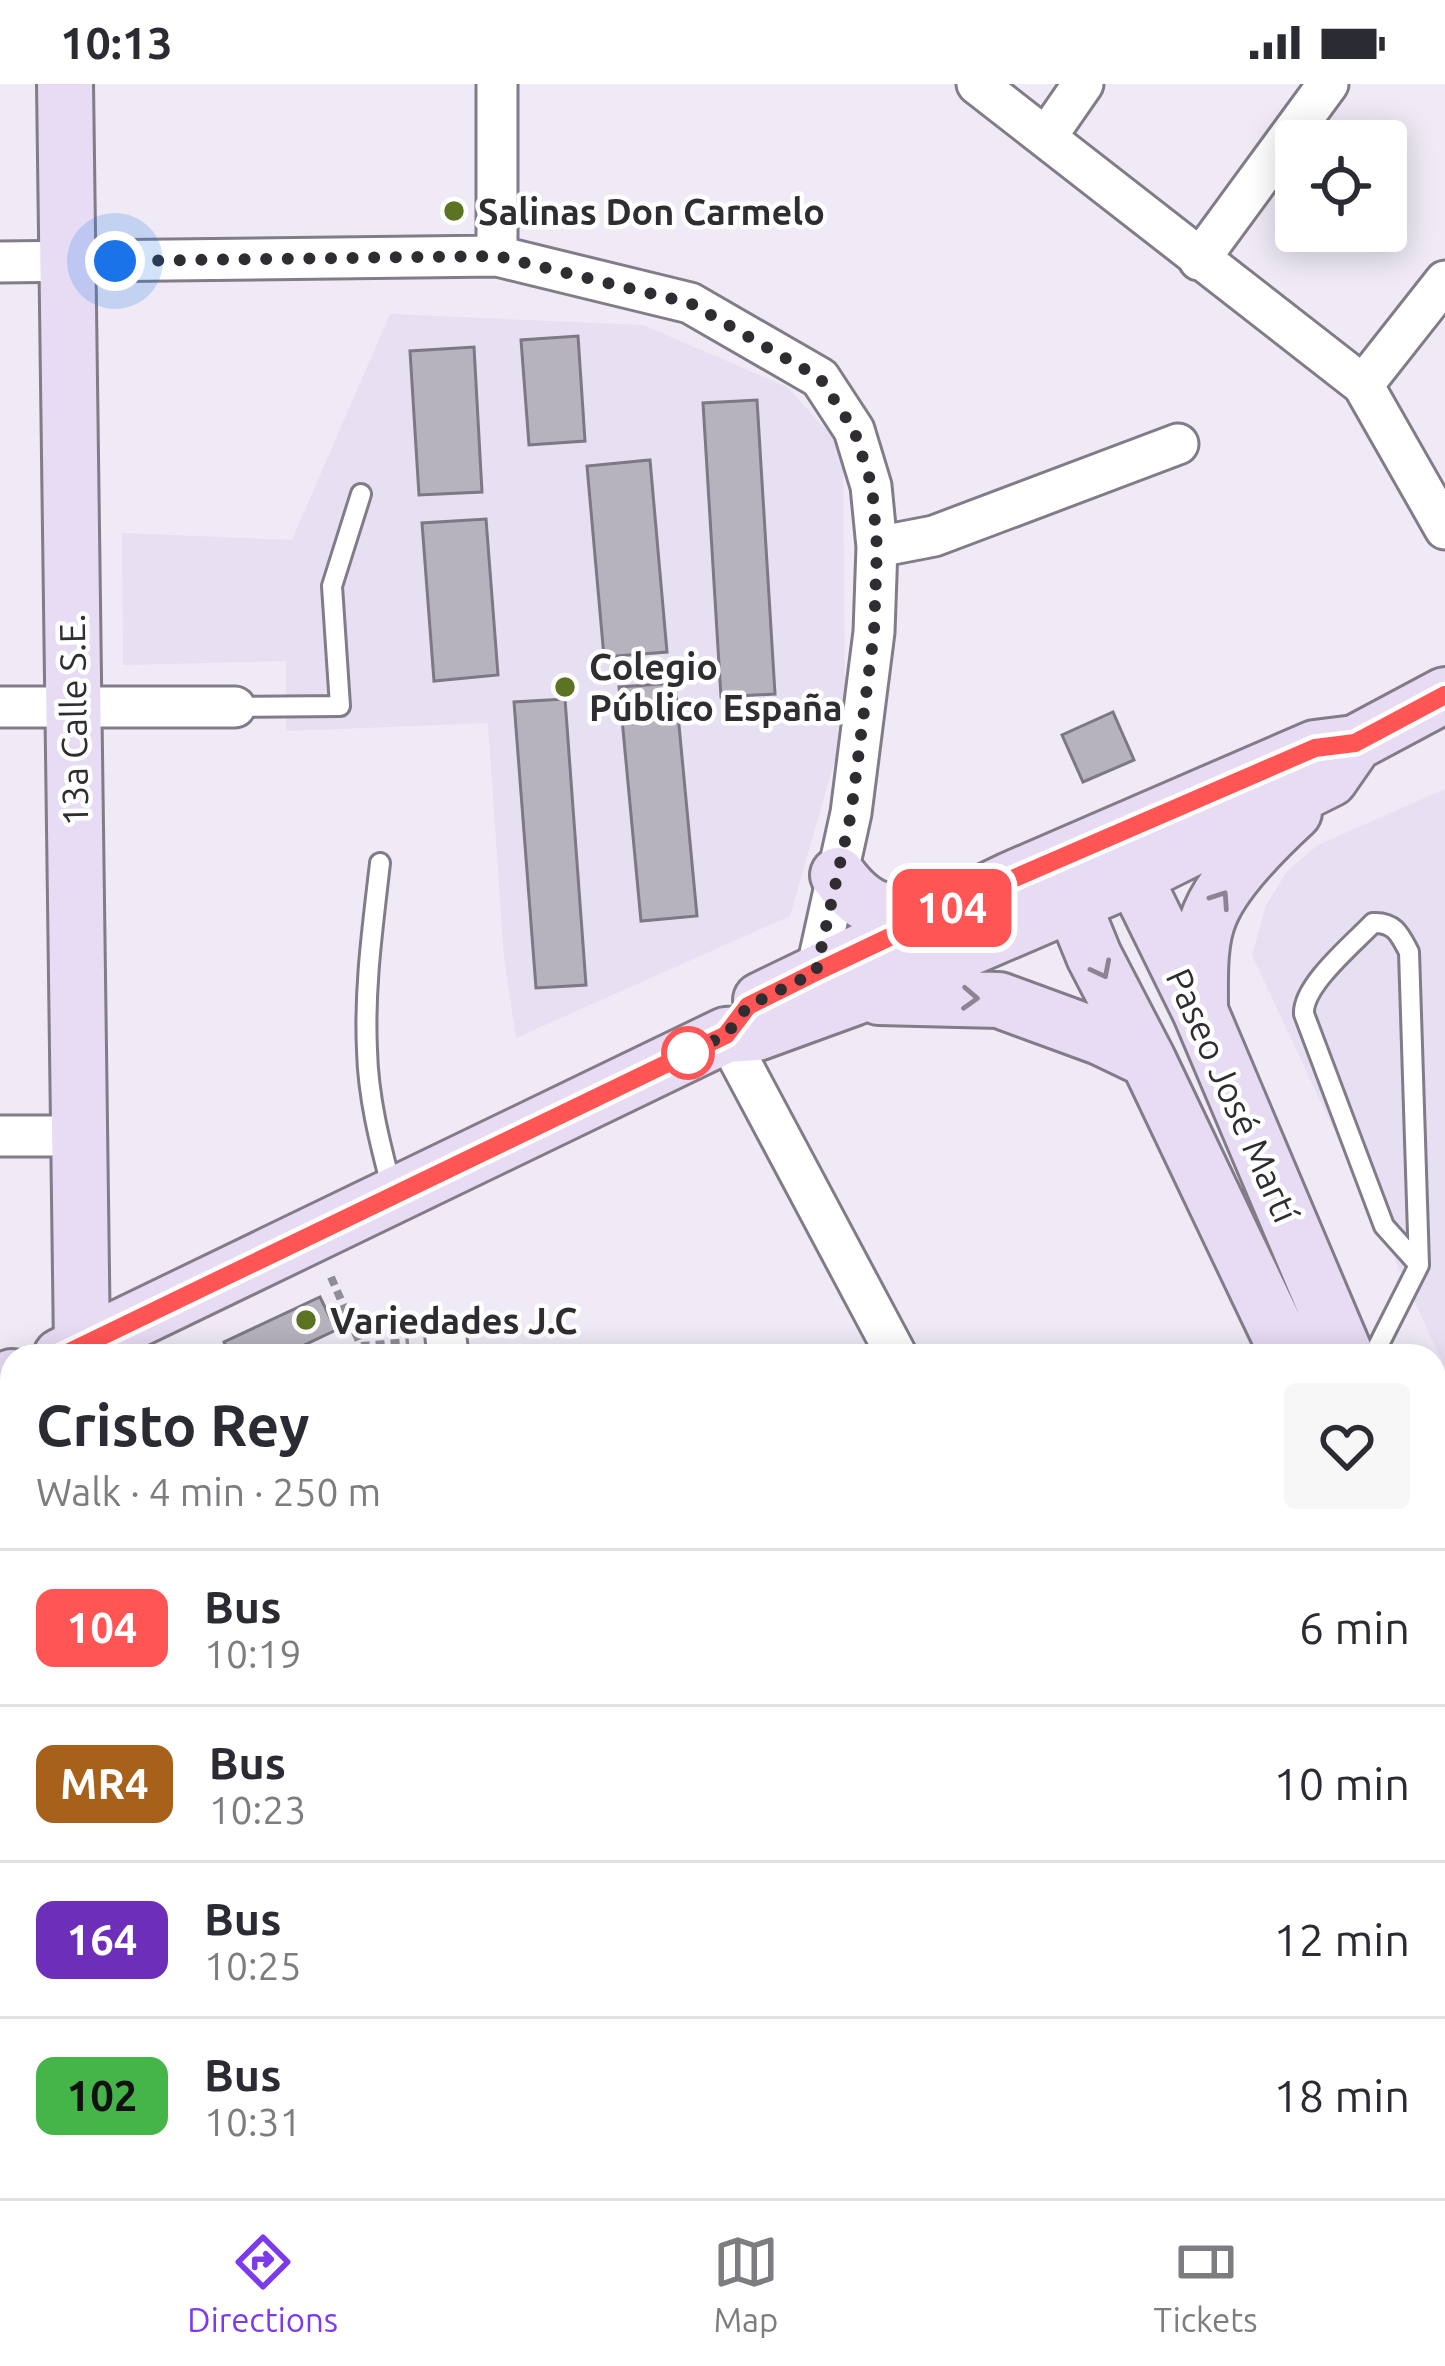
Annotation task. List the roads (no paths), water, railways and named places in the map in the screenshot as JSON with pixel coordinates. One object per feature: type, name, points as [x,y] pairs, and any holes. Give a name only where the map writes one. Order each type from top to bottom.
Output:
[{"type":"main road","name":"13a Calle S.E.","points":[[65,84],[79,1136],[75,1344]]},
{"type":"main road","points":[[834,985],[1342,761],[1445,695]]},
{"type":"main road","points":[[1200,1011],[1199,974],[1209,915],[1259,844],[1342,761]]},
{"type":"main road","name":"Paseo José Martí","points":[[1124,857],[1200,1011],[1341,1344]]},
{"type":"main road","points":[[838,875],[853,896],[870,908],[895,913],[952,908],[1064,882]]},
{"type":"main road","name":"Paseo José Martí","points":[[1064,882],[1094,956],[1283,1344]]},
{"type":"main road","points":[[93,1344],[393,1193],[726,1035],[757,1033],[952,908]]},
{"type":"main road","points":[[834,985],[999,1000],[1148,1060]]},
{"type":"street","points":[[497,84],[497,256]]},
{"type":"street","points":[[977,84],[1363,385],[1445,529]]},
{"type":"street","points":[[1047,136],[1084,84]]},
{"type":"street","points":[[1199,260],[1328,84]]},
{"type":"street","points":[[0,262],[497,256],[690,303],[820,378],[854,430],[872,486],[877,547],[874,632],[851,814],[838,875],[834,985]]},
{"type":"street","points":[[1363,385],[1445,281]]},
{"type":"street","points":[[877,547],[934,536],[1178,444]]},
{"type":"street","points":[[0,707],[235,706]]},
{"type":"street","points":[[726,1035],[891,1344]]},
{"type":"street","points":[[0,1136],[79,1136]]},
{"type":"lane","points":[[235,706],[340,706],[332,586],[362,494]]},
{"type":"lane","points":[[380,863],[366,992],[367,1055],[378,1134],[393,1193]]},
{"type":"lane","points":[[1379,1344],[1419,1265],[1409,952],[1396,928],[1373,923],[1312,988],[1303,1000],[1304,1013],[1384,1226],[1419,1265]]},
{"type":"place","name":"Salinas Don Carmelo","points":[[454,211]]},
{"type":"place","name":"Colegio Público España","points":[[565,687]]},
{"type":"place","name":"Variedades J.C","points":[[306,1320]]}]
